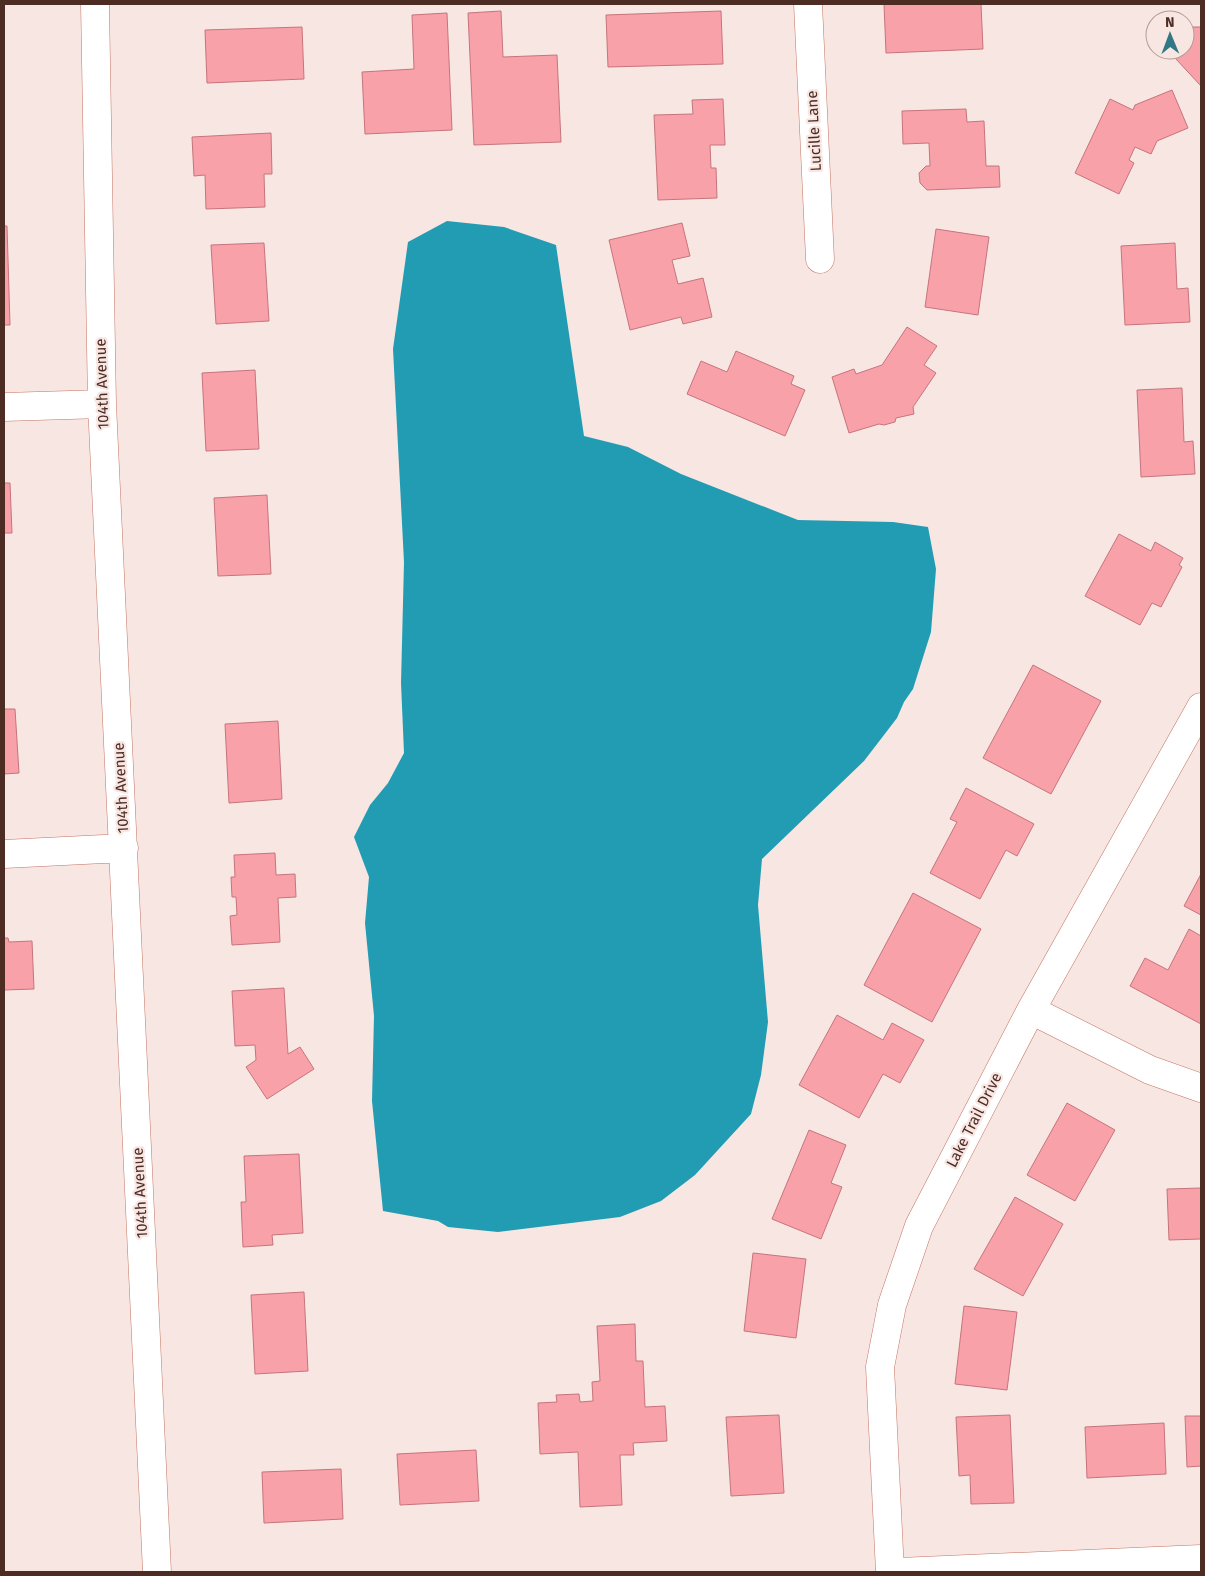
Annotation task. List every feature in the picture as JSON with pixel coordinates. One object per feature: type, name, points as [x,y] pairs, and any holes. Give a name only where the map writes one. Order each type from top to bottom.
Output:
[{"type":"street","name":"104th Avenue","points":[[95,4],[102,404],[156,1572]]},
{"type":"street","name":"Lucille Lane","points":[[808,4],[820,259]]},
{"type":"street","points":[[4,407],[102,404]]},
{"type":"street","name":"Lake Trail Drive","points":[[890,1572],[880,1367],[892,1305],[919,1226],[1031,1010],[1201,707]]},
{"type":"street","points":[[4,854],[124,848]]},
{"type":"street","points":[[1031,1010],[1150,1070],[1201,1088]]},
{"type":"street","points":[[899,1572],[1201,1559]]},
{"type":"water","points":[[447,221],[504,227],[556,245],[584,436],[628,447],[681,474],[798,520],[893,522],[928,527],[936,569],[931,632],[913,689],[904,702],[897,718],[864,761],[762,859],[758,905],[768,1022],[761,1075],[751,1114],[695,1175],[661,1201],[620,1217],[498,1232],[448,1227],[438,1221],[383,1211],[372,1101],[374,1016],[365,923],[369,877],[354,837],[370,805],[388,783],[404,753],[401,683],[404,562],[393,349],[408,242]]},
{"type":"building","points":[[884,4],[981,4],[983,49],[886,53]]},
{"type":"building","points":[[501,11],[503,57],[557,55],[561,142],[474,145],[468,13]]},
{"type":"building","points":[[721,11],[723,64],[608,67],[606,15]]},
{"type":"building","points":[[447,13],[452,130],[365,134],[362,72],[414,69],[412,15]]},
{"type":"building","points":[[302,27],[304,79],[207,83],[205,30]]},
{"type":"building","points":[[1195,27],[1201,27],[1201,86],[1177,60],[1195,60]]},
{"type":"building","points":[[1172,90],[1188,128],[1157,141],[1151,154],[1135,147],[1129,160],[1134,163],[1119,194],[1075,173],[1110,99],[1133,110],[1135,105]]},
{"type":"building","points":[[723,99],[725,145],[710,145],[711,168],[716,168],[717,198],[658,200],[654,115],[693,114],[692,100]]},
{"type":"building","points":[[966,109],[967,122],[984,121],[986,166],[999,166],[1000,187],[927,190],[920,183],[919,173],[926,166],[930,166],[929,143],[903,144],[902,111]]},
{"type":"building","points":[[271,133],[272,174],[264,174],[265,207],[206,209],[205,175],[194,176],[192,137]]},
{"type":"building","points":[[682,223],[690,256],[672,260],[678,284],[703,278],[712,317],[683,324],[681,317],[630,330],[609,240]]},
{"type":"building","points":[[4,226],[7,226],[10,325],[4,325]]},
{"type":"building","points":[[936,229],[989,237],[978,315],[925,307]]},
{"type":"building","points":[[264,243],[269,321],[216,324],[211,245]]},
{"type":"building","points":[[1175,243],[1177,289],[1188,288],[1190,322],[1125,325],[1121,246]]},
{"type":"building","points":[[907,327],[937,346],[924,365],[936,373],[913,407],[914,414],[896,418],[895,422],[884,425],[879,424],[849,433],[832,377],[854,369],[856,374],[882,365]]},
{"type":"building","points":[[736,351],[794,376],[791,384],[805,390],[785,436],[687,394],[701,361],[727,372]]},
{"type":"building","points":[[255,370],[259,449],[206,451],[202,373]]},
{"type":"building","points":[[1182,388],[1184,442],[1193,441],[1195,474],[1141,477],[1137,390]]},
{"type":"building","points":[[4,483],[10,483],[12,533],[4,533]]},
{"type":"building","points":[[267,495],[271,574],[218,576],[214,498]]},
{"type":"building","points":[[1119,534],[1151,551],[1155,542],[1183,558],[1179,565],[1182,567],[1161,607],[1152,603],[1140,625],[1085,596]]},
{"type":"building","points":[[1033,665],[1101,701],[1051,794],[983,758]]},
{"type":"building","points":[[4,709],[15,709],[19,773],[4,774]]},
{"type":"building","points":[[278,721],[282,799],[229,803],[225,724]]},
{"type":"building","points":[[966,788],[1034,824],[1017,856],[1006,850],[980,899],[930,873],[957,822],[950,819]]},
{"type":"building","points":[[275,853],[276,875],[295,874],[296,897],[278,898],[280,942],[232,945],[230,916],[237,915],[236,897],[232,897],[231,877],[235,877],[234,855]]},
{"type":"building","points":[[1201,874],[1201,915],[1184,906]]},
{"type":"building","points":[[913,893],[981,929],[932,1022],[864,985]]},
{"type":"building","points":[[1189,929],[1201,936],[1201,1024],[1130,986],[1145,958],[1168,970]]},
{"type":"building","points":[[4,938],[8,938],[9,942],[32,941],[34,989],[4,990]]},
{"type":"building","points":[[284,988],[288,1054],[300,1047],[314,1069],[267,1099],[246,1067],[256,1060],[255,1045],[235,1046],[232,991]]},
{"type":"building","points":[[837,1015],[883,1040],[892,1023],[924,1040],[900,1083],[883,1074],[859,1118],[799,1085]]},
{"type":"building","points":[[1067,1103],[1115,1130],[1075,1201],[1027,1175]]},
{"type":"building","points":[[809,1130],[846,1145],[831,1183],[842,1187],[821,1239],[772,1219]]},
{"type":"building","points":[[299,1154],[303,1233],[272,1235],[273,1245],[243,1247],[241,1202],[246,1202],[244,1156]]},
{"type":"building","points":[[1201,1188],[1201,1239],[1169,1240],[1167,1189]]},
{"type":"building","points":[[1015,1197],[1063,1224],[1023,1296],[974,1269]]},
{"type":"building","points":[[753,1253],[806,1259],[796,1338],[744,1331]]},
{"type":"building","points":[[304,1292],[308,1371],[255,1374],[251,1295]]},
{"type":"building","points":[[964,1306],[1017,1312],[1007,1390],[955,1384]]},
{"type":"building","points":[[635,1324],[636,1361],[643,1361],[645,1407],[665,1406],[667,1441],[633,1443],[634,1455],[620,1455],[622,1505],[580,1507],[578,1452],[540,1454],[538,1403],[557,1402],[556,1395],[579,1394],[580,1402],[593,1401],[592,1382],[600,1381],[597,1326]]},
{"type":"building","points":[[779,1415],[784,1493],[731,1496],[726,1417]]},
{"type":"building","points":[[1010,1415],[1014,1503],[971,1504],[970,1475],[959,1476],[956,1417]]},
{"type":"building","points":[[1185,1416],[1201,1416],[1201,1466],[1187,1467]]},
{"type":"building","points":[[1164,1423],[1166,1474],[1087,1478],[1085,1427]]},
{"type":"building","points":[[476,1450],[479,1501],[400,1505],[397,1454]]},
{"type":"building","points":[[341,1469],[343,1519],[264,1523],[262,1472]]}]
